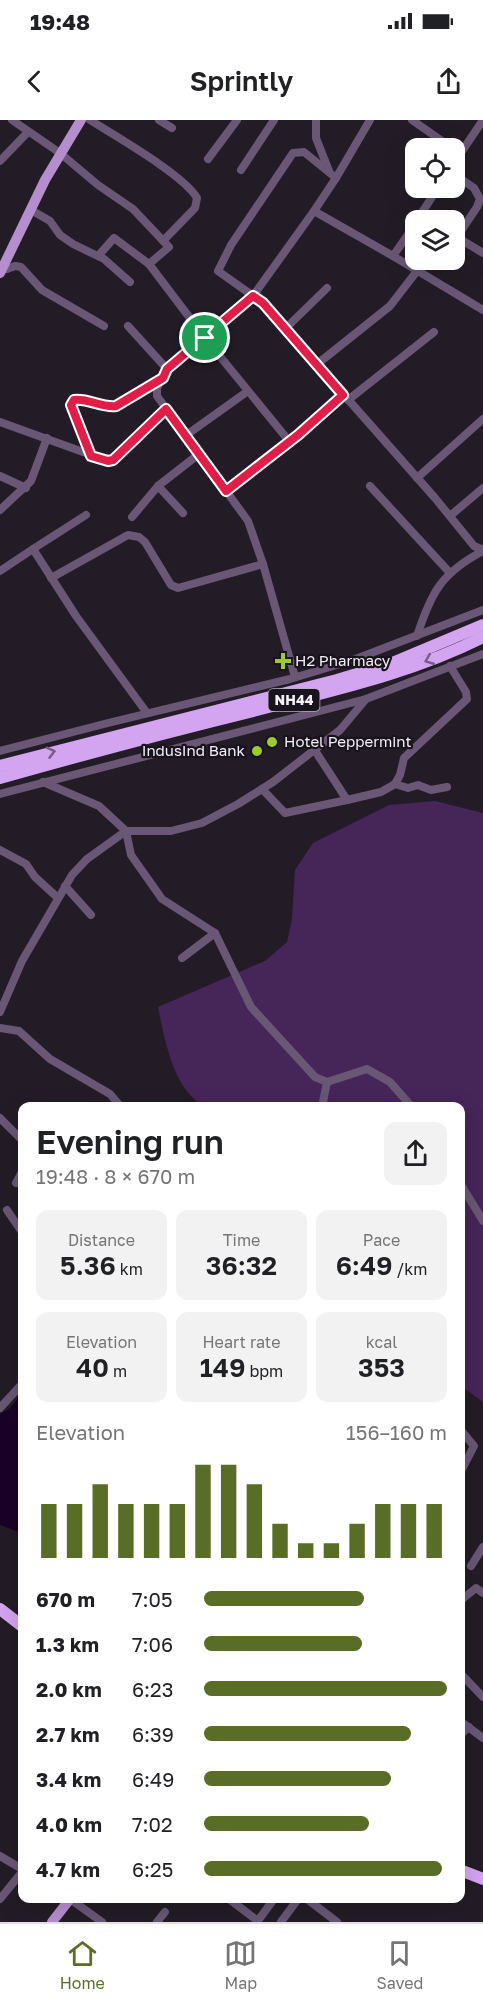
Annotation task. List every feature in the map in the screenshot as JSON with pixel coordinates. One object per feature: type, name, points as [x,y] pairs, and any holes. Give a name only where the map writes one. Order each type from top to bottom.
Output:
[{"type":"highway","name":"NH44","points":[[0,766],[337,680],[390,664],[483,625]]},
{"type":"highway","name":"NH44","points":[[0,778],[167,732],[370,681],[426,662],[483,637]]},
{"type":"highway","points":[[0,1609],[18,1623]]},
{"type":"highway","points":[[465,1872],[483,1879]]},
{"type":"main road","points":[[1,270],[60,153],[81,120]]},
{"type":"main road","points":[[52,1922],[67,1903]]},
{"type":"street","points":[[12,120],[60,153],[98,185],[133,209],[169,246],[150,264]]},
{"type":"street","points":[[90,120],[169,172],[193,191],[197,198],[195,208],[164,241]]},
{"type":"street","points":[[159,120],[172,128]]},
{"type":"street","points":[[208,159],[237,120]]},
{"type":"street","points":[[241,170],[274,120]]},
{"type":"street","points":[[316,120],[316,138],[333,175]]},
{"type":"street","points":[[295,677],[264,564],[248,521],[157,396],[157,388],[167,369],[253,296],[314,212],[333,175],[370,120]]},
{"type":"street","points":[[412,120],[438,138]]},
{"type":"street","points":[[465,141],[483,120]]},
{"type":"street","points":[[0,161],[28,132]]},
{"type":"street","points":[[333,175],[304,152],[293,153],[231,245],[218,271],[263,303],[474,546],[483,551],[450,573],[427,604],[417,636]]},
{"type":"street","points":[[465,182],[474,188],[480,199],[465,224]]},
{"type":"street","points":[[31,210],[50,221],[60,235],[73,244],[87,252],[99,255],[130,282]]},
{"type":"street","points":[[314,212],[482,306]]},
{"type":"street","points":[[99,255],[114,237],[150,264],[205,338],[289,441]]},
{"type":"street","points":[[393,256],[405,238]]},
{"type":"street","points":[[465,242],[483,253]]},
{"type":"street","points":[[1,270],[21,267],[39,288],[104,326]]},
{"type":"street","points":[[316,365],[390,306],[417,271]]},
{"type":"street","points":[[285,329],[327,288]]},
{"type":"street","points":[[128,326],[167,369]]},
{"type":"street","points":[[226,491],[435,332]]},
{"type":"street","points":[[91,456],[71,405],[72,401],[76,399],[116,406],[163,378]]},
{"type":"street","points":[[185,436],[248,391]]},
{"type":"street","points":[[0,422],[108,461],[113,460],[166,409]]},
{"type":"street","points":[[417,478],[483,419]]},
{"type":"street","points":[[0,510],[26,488],[36,472],[47,438]]},
{"type":"street","points":[[132,517],[158,486],[199,454]]},
{"type":"street","points":[[0,476],[26,488]]},
{"type":"street","points":[[158,486],[183,513]]},
{"type":"street","points":[[370,486],[450,573]]},
{"type":"street","points":[[450,516],[483,488]]},
{"type":"street","points":[[0,571],[86,515]]},
{"type":"street","points":[[51,578],[128,535],[139,537],[145,542],[171,585],[178,588],[264,564]]},
{"type":"street","points":[[33,549],[76,616],[147,713]]},
{"type":"street","points":[[0,752],[295,677],[353,660],[483,610]]},
{"type":"street","points":[[0,794],[366,699],[483,654]]},
{"type":"street","points":[[262,789],[285,813],[381,792],[395,784],[404,758],[467,699],[466,692],[450,666]]},
{"type":"street","points":[[0,1012],[22,961],[72,875],[87,859],[126,831],[171,831],[202,823],[262,789],[340,730],[366,699]]},
{"type":"street","points":[[315,749],[347,800]]},
{"type":"street","points":[[43,782],[99,806],[126,831],[131,855],[162,900],[215,933],[251,1007],[315,1077],[327,1082],[367,1070],[390,1082],[408,1102]]},
{"type":"street","points":[[395,784],[408,788],[418,785],[431,790],[447,787]]},
{"type":"street","points":[[0,850],[26,864],[35,877],[58,898]]},
{"type":"street","points":[[65,886],[91,915]]},
{"type":"street","points":[[182,958],[215,933]]},
{"type":"street","points":[[0,1028],[20,1030],[50,1059],[110,1094],[117,1102]]},
{"type":"street","points":[[324,1102],[327,1082]]},
{"type":"street","points":[[0,1118],[18,1136]]},
{"type":"street","points":[[16,1183],[18,1179]]},
{"type":"street","points":[[465,1191],[483,1221]]},
{"type":"street","points":[[7,1210],[18,1226]]},
{"type":"street","points":[[0,1408],[18,1388]]},
{"type":"street","points":[[465,1435],[474,1446],[483,1450]]},
{"type":"street","points":[[465,1463],[474,1446]]},
{"type":"street","points":[[471,1566],[483,1546]]},
{"type":"street","points":[[465,1597],[476,1588],[483,1593]]},
{"type":"street","points":[[465,1678],[483,1697]]},
{"type":"street","points":[[465,1724],[483,1738]]},
{"type":"street","points":[[465,1731],[469,1727]]},
{"type":"street","points":[[0,1856],[18,1868]]},
{"type":"street","points":[[0,1899],[18,1876]]},
{"type":"street","points":[[76,1903],[102,1922]]},
{"type":"street","points":[[234,1903],[258,1921],[271,1903]]},
{"type":"street","points":[[281,1922],[295,1903]]},
{"type":"street","points":[[312,1903],[337,1922]]},
{"type":"street","points":[[158,1922],[165,1912]]},
{"type":"shaded area","points":[[435,801],[483,813],[483,1402],[465,1389],[465,1102],[199,1102],[178,1077],[168,1049],[158,1007],[265,961],[287,942],[292,919],[295,870],[313,843],[389,805]]},
{"type":"shaded area","points":[[18,1398],[18,1532],[0,1525],[0,1414],[10,1408]]},
{"type":"place","name":"H2 Pharmacy","points":[[283,661]]},
{"type":"place","name":"Hotel Peppermint","points":[[272,742]]},
{"type":"place","name":"IndusInd Bank","points":[[257,751]]},
{"type":"route","points":[[253,296],[263,303],[343,395],[298,435],[226,491],[166,409],[148,429],[113,460],[108,461],[91,456],[71,405],[72,401],[86,400],[106,406],[116,406],[163,378],[167,369],[205,338],[253,296]]}]
